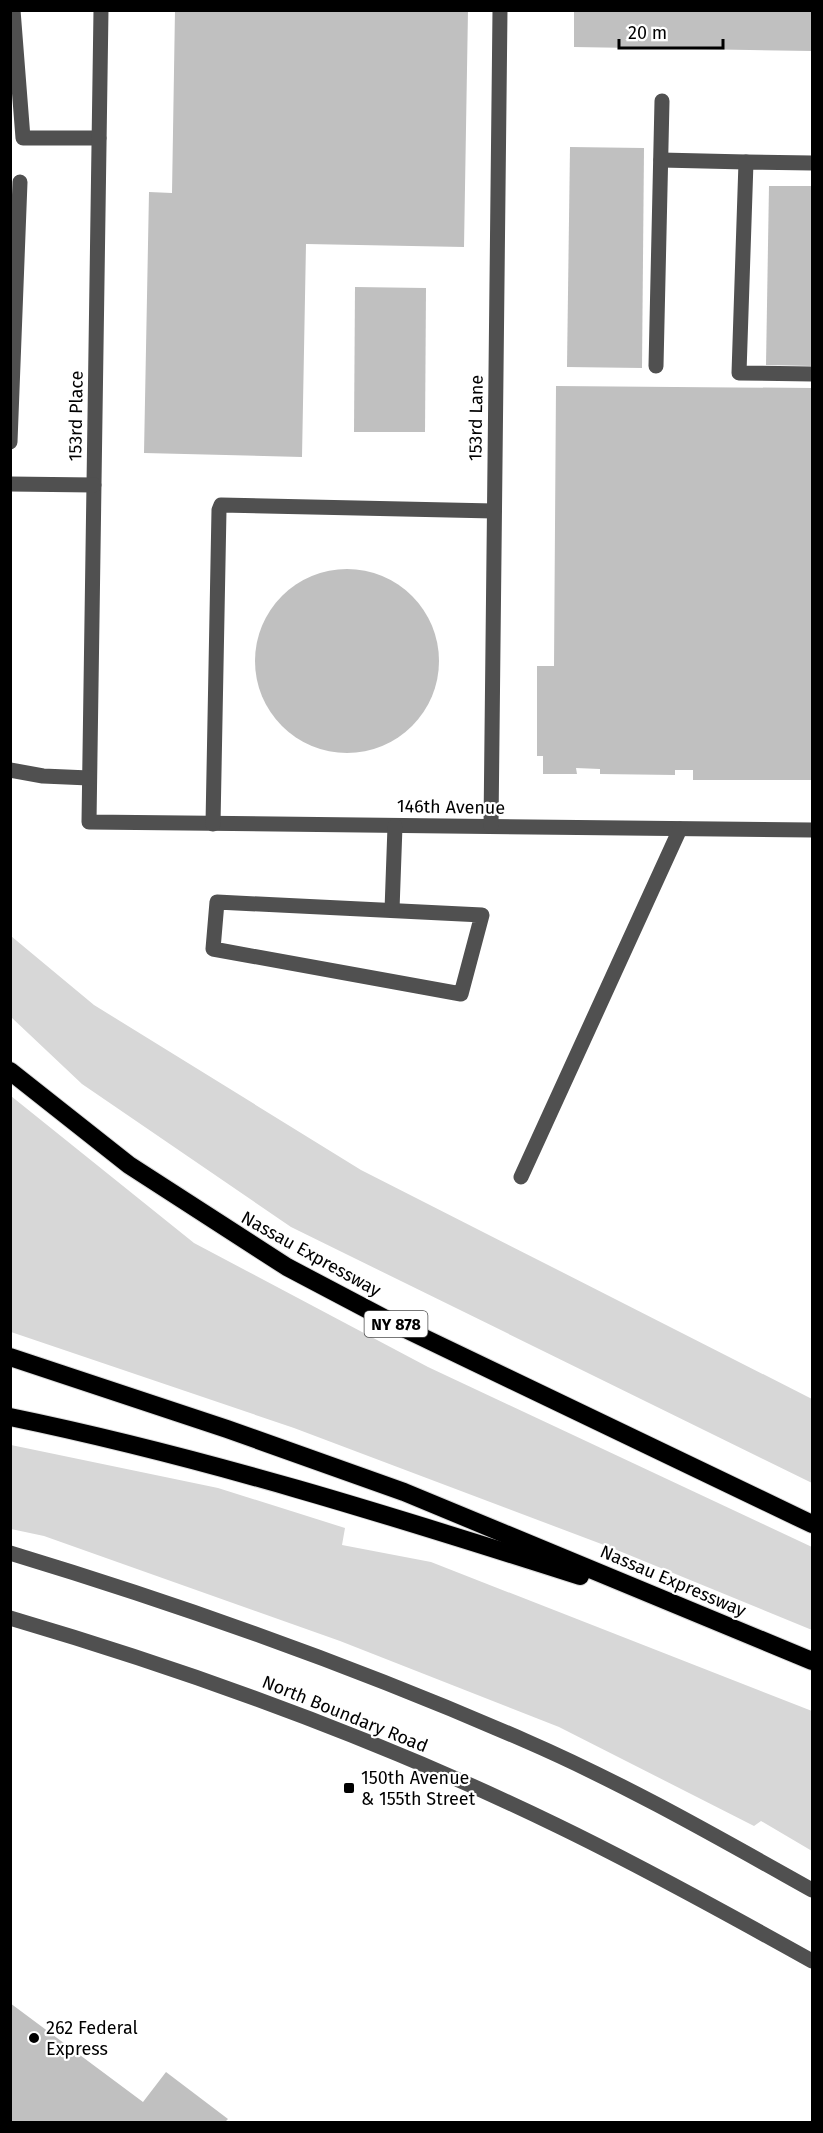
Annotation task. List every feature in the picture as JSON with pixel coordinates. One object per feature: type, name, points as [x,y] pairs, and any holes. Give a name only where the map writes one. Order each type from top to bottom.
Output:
[{"type":"highway","name":"Nassau Expressway","points":[[10,1071],[129,1166],[287,1267],[397,1325],[813,1524]]},
{"type":"highway","name":"Nassau Expressway","points":[[10,1357],[227,1429],[394,1489],[813,1661]]},
{"type":"highway","points":[[10,1417],[94,1434],[278,1482],[693,1613]]},
{"type":"street","points":[[14,10],[23,138],[99,138]]},
{"type":"street","name":"153rd Place","points":[[88,822],[101,10]]},
{"type":"street","name":"153rd Lane","points":[[491,826],[500,10]]},
{"type":"street","points":[[656,366],[662,101]]},
{"type":"street","points":[[661,160],[813,163]]},
{"type":"street","points":[[746,162],[739,373],[813,374]]},
{"type":"street","points":[[10,442],[20,182]]},
{"type":"street","points":[[10,484],[94,485]]},
{"type":"street","points":[[213,824],[221,504],[494,511]]},
{"type":"street","points":[[10,770],[43,776],[89,778]]},
{"type":"street","name":"146th Avenue","points":[[88,822],[813,830]]},
{"type":"street","points":[[392,910],[395,825]]},
{"type":"street","points":[[521,1177],[680,829]]},
{"type":"street","points":[[217,902],[392,910],[482,915],[461,994],[213,949],[217,902]]},
{"type":"street","points":[[10,1552],[282,1644],[528,1742],[656,1805],[813,1890]]},
{"type":"street","name":"North Boundary Road","points":[[10,1618],[182,1671],[352,1736],[565,1829],[638,1865],[813,1961]]},
{"type":"shaded area","points":[[11,936],[94,1005],[361,1170],[812,1399],[812,1483],[291,1227],[82,1084],[11,1017]]},
{"type":"shaded area","points":[[11,1096],[194,1243],[428,1367],[812,1547],[812,1630],[612,1548],[294,1428],[11,1332]]},
{"type":"shaded area","points":[[11,1445],[218,1488],[345,1528],[342,1545],[431,1562],[812,1711],[812,1851],[761,1821],[754,1826],[559,1727],[340,1641],[44,1536],[11,1529]]},
{"type":"building","points":[[175,10],[468,10],[464,247],[306,244],[302,457],[144,453],[149,192],[172,193]]},
{"type":"building","points":[[574,10],[812,10],[812,51],[574,47]]},
{"type":"building","points":[[570,147],[644,148],[642,368],[567,367]]},
{"type":"building","points":[[769,186],[812,186],[812,366],[766,365]]},
{"type":"building","points":[[355,287],[426,288],[425,432],[354,432]]},
{"type":"building","points":[[556,386],[812,388],[812,780],[693,780],[693,770],[675,770],[675,775],[600,774],[600,769],[576,768],[577,774],[543,774],[543,756],[537,756],[537,666],[554,666]]},
{"type":"building","points":[[347,569],[382,576],[412,596],[432,626],[439,661],[432,696],[412,726],[382,746],[347,753],[312,746],[282,726],[262,696],[255,661],[262,626],[282,596],[312,576]]},
{"type":"building","name":"262 Federal Express","points":[[10,2003],[143,2102],[166,2072],[228,2119],[225,2122],[10,2122]]},
{"type":"place","name":"150th Avenue & 155th Street","points":[[349,1788]]},
{"type":"place","name":"262 Federal Express","points":[[34,2038]]}]
